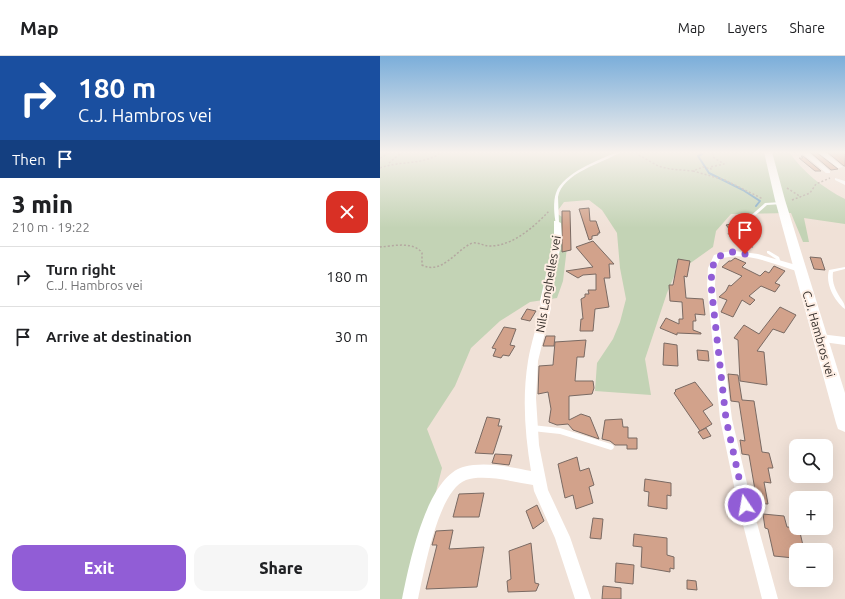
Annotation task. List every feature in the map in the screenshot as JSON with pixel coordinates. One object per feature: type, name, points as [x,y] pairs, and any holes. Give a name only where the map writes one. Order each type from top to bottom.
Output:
[{"type":"main road","name":"C.J. Hambros vei","points":[[774,177],[845,423]]},
{"type":"street","points":[[835,178],[845,183]]},
{"type":"street","name":"Nils Langhelles vei","points":[[557,223],[558,239],[545,301],[546,308],[533,361],[530,398],[531,428],[541,491],[562,537],[583,599]]},
{"type":"street","points":[[770,599],[745,505],[726,419],[711,275],[717,257],[732,252],[745,254],[800,269]]},
{"type":"street","points":[[820,338],[845,341]]},
{"type":"street","points":[[410,599],[424,538],[430,520],[448,484],[456,476],[468,472],[496,473],[538,479]]},
{"type":"lane","name":"Nils Langhelles vei","points":[[557,223],[557,194],[560,187],[566,180],[571,177]]},
{"type":"lane","points":[[750,218],[764,205],[780,202]]},
{"type":"lane","points":[[768,252],[778,258],[779,263]]},
{"type":"lane","points":[[845,268],[831,271],[830,276],[832,287],[845,308]]},
{"type":"lane","points":[[531,428],[560,431],[611,447]]},
{"type":"path","points":[[716,177],[780,202],[801,197],[812,191],[814,185],[817,183],[835,178]]},
{"type":"path","points":[[782,185],[801,197]]},
{"type":"path","points":[[380,247],[413,246],[420,249],[422,253],[422,265],[430,269],[438,268],[460,250],[472,243],[478,242],[491,246],[505,242],[537,225],[550,210],[557,209]]},
{"type":"path","points":[[728,233],[729,237],[733,240],[768,252]]},
{"type":"green space","points":[[812,177],[829,190],[845,199],[845,224],[804,218],[809,242],[803,242],[791,213],[731,214],[716,231],[713,247],[675,274],[667,293],[645,359],[651,395],[595,391],[597,363],[613,339],[620,322],[626,299],[620,268],[617,233],[602,210],[589,200],[564,202],[556,213],[570,222],[563,281],[557,298],[530,302],[500,321],[471,348],[455,386],[427,429],[442,468],[409,599],[380,599],[380,178]]},
{"type":"building","points":[[589,208],[590,221],[596,221],[600,233],[592,236],[592,239],[589,240],[579,209]]},
{"type":"building","points":[[562,211],[570,211],[571,250],[562,252]]},
{"type":"building","points":[[742,223],[747,228],[757,231],[753,240],[735,236],[726,225]]},
{"type":"building","points":[[593,241],[614,264],[609,264],[610,278],[604,278],[609,307],[595,309],[593,331],[580,331],[581,319],[583,319],[581,299],[585,297],[585,294],[589,294],[588,290],[596,290],[596,274],[583,275],[578,278],[566,271],[593,267],[576,247]]},
{"type":"building","points":[[810,257],[821,258],[825,270],[814,269]]},
{"type":"building","points":[[735,258],[746,263],[742,267],[760,276],[765,271],[769,273],[774,266],[785,271],[775,283],[780,285],[775,292],[761,286],[749,296],[755,300],[750,305],[742,300],[733,317],[721,312],[727,300],[719,297],[726,291],[729,285],[731,286],[742,276],[722,267]]},
{"type":"building","points":[[678,259],[690,261],[687,277],[684,276],[686,298],[703,299],[705,315],[695,314],[696,321],[693,321],[693,330],[701,334],[677,333],[677,335],[660,328],[666,318],[679,324],[679,319],[683,319],[682,302],[670,301],[669,285],[673,285]]},
{"type":"building","points":[[780,307],[796,315],[784,333],[773,329],[757,351],[764,352],[767,385],[740,381],[738,340],[734,338],[744,325],[759,334]]},
{"type":"building","points":[[527,309],[536,311],[530,321],[521,319]]},
{"type":"building","points":[[504,327],[516,329],[510,345],[515,346],[509,356],[503,355],[501,358],[493,356],[496,349],[492,348]]},
{"type":"building","points":[[546,336],[555,336],[554,346],[543,346]]},
{"type":"building","points":[[586,340],[584,357],[577,357],[575,381],[593,381],[594,388],[592,394],[569,396],[569,420],[581,414],[590,417],[599,439],[573,430],[568,424],[557,425],[549,422],[551,409],[548,392],[538,394],[539,366],[553,365],[555,342]]},
{"type":"building","points":[[664,343],[677,345],[678,366],[663,365]]},
{"type":"building","points":[[697,350],[708,351],[709,361],[698,360]]},
{"type":"building","points":[[728,374],[738,375],[742,400],[754,401],[762,452],[769,453],[773,468],[768,468],[771,483],[764,482],[768,504],[753,503],[750,490],[755,490],[749,455],[742,454],[740,440],[745,441],[739,402],[731,401]]},
{"type":"building","points":[[695,382],[713,405],[703,411],[712,424],[700,431],[674,393],[676,391],[675,390]]},
{"type":"building","points":[[487,417],[500,419],[498,426],[502,426],[493,454],[475,453]]},
{"type":"building","points":[[622,419],[623,427],[628,427],[628,438],[637,438],[637,449],[627,449],[627,445],[615,445],[610,441],[602,439],[605,420]]},
{"type":"building","points":[[706,428],[711,436],[703,439],[698,432]]},
{"type":"building","points":[[495,454],[512,455],[509,465],[492,463]]},
{"type":"building","points":[[577,457],[580,471],[589,468],[594,485],[589,487],[593,503],[576,509],[573,495],[565,498],[558,464]]},
{"type":"building","points":[[645,479],[671,483],[671,496],[667,495],[667,509],[648,506],[649,492],[644,491]]},
{"type":"building","points":[[484,493],[479,517],[453,517],[459,494]]},
{"type":"building","points":[[537,505],[544,521],[533,529],[526,511]]},
{"type":"building","points":[[763,514],[784,516],[787,527],[789,527],[789,535],[801,535],[802,543],[789,543],[789,558],[774,556],[768,529],[765,528]]},
{"type":"building","points":[[593,518],[603,519],[601,539],[590,538]]},
{"type":"building","points":[[453,530],[449,549],[484,547],[477,587],[426,589],[437,545],[432,545],[436,531]]},
{"type":"building","points":[[634,534],[667,538],[667,555],[674,557],[674,569],[670,568],[670,572],[641,567],[642,547],[633,546]]},
{"type":"building","points":[[531,543],[535,583],[539,584],[536,591],[508,592],[507,581],[511,579],[509,551]]},
{"type":"building","points":[[616,563],[634,565],[633,584],[615,582]]},
{"type":"building","points":[[687,580],[696,581],[697,590],[687,589]]},
{"type":"building","points":[[603,586],[621,588],[621,599],[602,599]]},
{"type":"waterway","points":[[718,177],[743,190],[760,201],[756,206]]},
{"type":"route","points":[[745,254],[732,252],[722,254],[717,257],[712,268],[711,285],[726,419],[745,505]]}]
